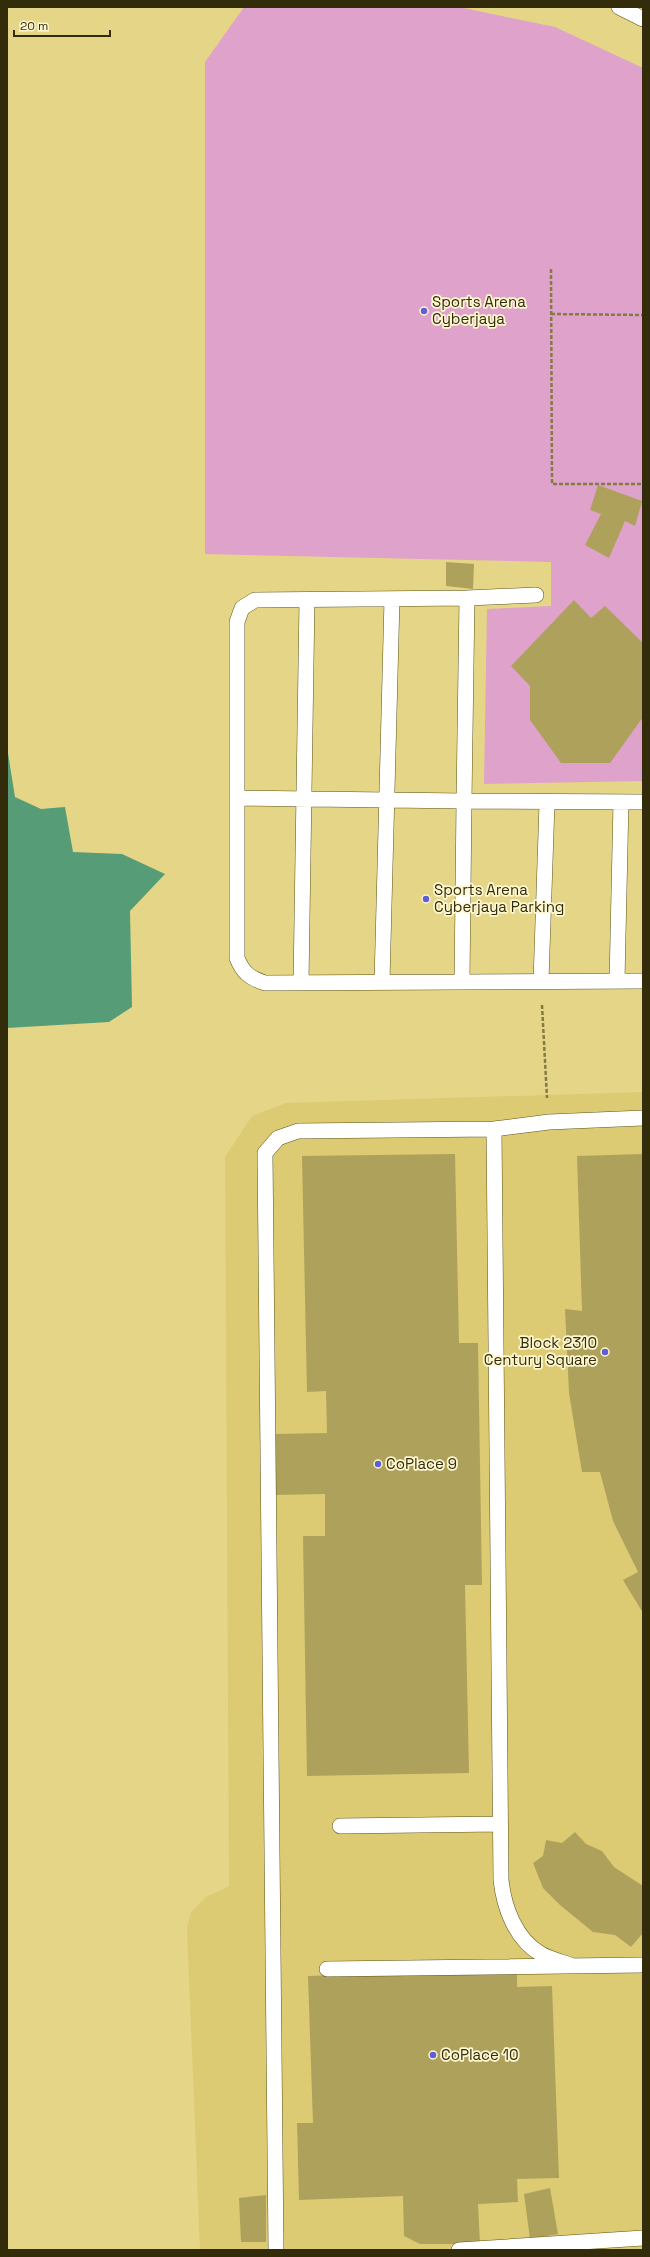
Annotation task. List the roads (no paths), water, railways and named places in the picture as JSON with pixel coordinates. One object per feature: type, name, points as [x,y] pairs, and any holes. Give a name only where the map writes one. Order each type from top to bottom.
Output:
[{"type":"lane","points":[[619,7],[643,19]]},
{"type":"lane","points":[[536,595],[466,598],[255,600],[242,608],[237,622],[237,958],[242,970],[252,978],[265,983],[643,982]]},
{"type":"lane","points":[[462,982],[466,598]]},
{"type":"lane","points":[[382,982],[392,599]]},
{"type":"lane","points":[[301,983],[307,600]]},
{"type":"lane","points":[[237,798],[547,803],[643,802]]},
{"type":"lane","points":[[617,982],[621,802]]},
{"type":"lane","points":[[541,982],[547,803]]},
{"type":"lane","points":[[276,2250],[265,1153],[278,1138],[298,1132],[494,1129],[549,1122],[643,1118]]},
{"type":"lane","points":[[494,1129],[501,1880],[503,1900],[509,1916],[527,1942],[541,1954],[573,1966]]},
{"type":"lane","points":[[340,1826],[500,1824]]},
{"type":"lane","points":[[327,1969],[643,1965]]},
{"type":"lane","points":[[459,2250],[643,2238]]},
{"type":"place","name":"Sports Arena Cyberjaya","points":[[424,311]]},
{"type":"place","name":"Sports Arena Cyberjaya Parking","points":[[426,899]]},
{"type":"place","name":"Block 2310 Century Square","points":[[605,1352]]},
{"type":"place","name":"CoPlace 9","points":[[378,1464]]},
{"type":"place","name":"CoPlace 10","points":[[433,2055]]}]
